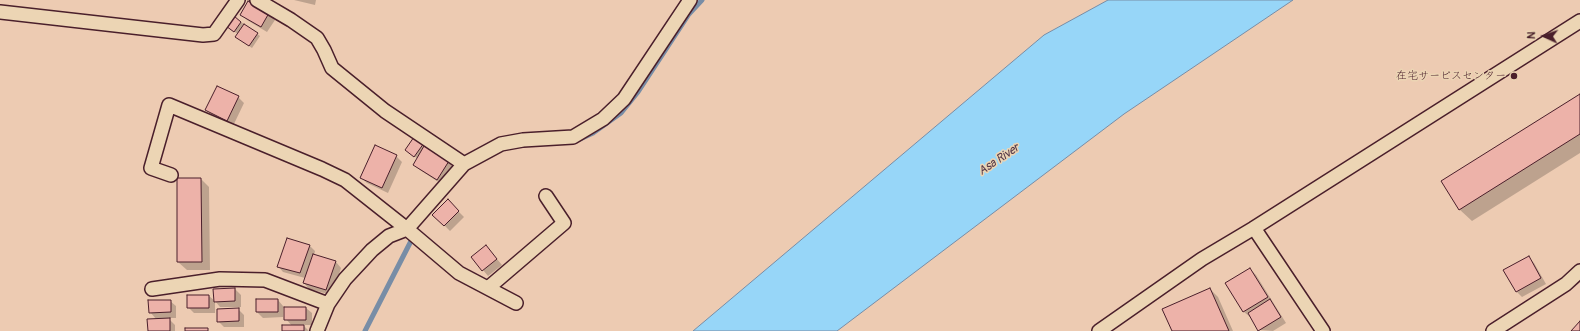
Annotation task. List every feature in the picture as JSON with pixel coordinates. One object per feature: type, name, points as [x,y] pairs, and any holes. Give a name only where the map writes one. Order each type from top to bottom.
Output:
[{"type":"street","points":[[0,12],[203,35],[214,34],[238,0]]},
{"type":"street","points":[[256,0],[291,20],[317,38],[332,68],[385,111],[464,164]]},
{"type":"street","points":[[318,331],[328,304],[345,279],[372,250],[389,236],[407,229],[464,164],[501,144],[523,140],[573,137],[603,120],[624,98],[690,0]]},
{"type":"street","points":[[1099,331],[1202,260],[1580,21]]},
{"type":"street","points":[[171,175],[151,168],[169,105],[322,168],[345,180],[407,229],[459,273],[516,303]]},
{"type":"street","points":[[488,288],[564,223],[546,196]]},
{"type":"street","points":[[1254,228],[1323,331]]},
{"type":"street","points":[[1494,331],[1566,284],[1580,271]]},
{"type":"street","points":[[152,289],[220,279],[265,280],[328,304]]},
{"type":"water","name":"Asa River","points":[[1108,0],[1293,0],[1124,114],[837,331],[693,331],[1044,35]]},
{"type":"building","points":[[248,1],[269,13],[261,27],[240,15]]},
{"type":"building","points":[[234,16],[241,22],[234,32],[226,26]]},
{"type":"building","points":[[244,24],[258,33],[249,46],[235,37]]},
{"type":"building","points":[[217,86],[239,96],[227,121],[205,110]]},
{"type":"building","points":[[1580,94],[1580,134],[1459,210],[1441,181]]},
{"type":"building","points":[[414,137],[424,143],[414,157],[405,150]]},
{"type":"building","points":[[375,145],[397,155],[382,188],[360,178]]},
{"type":"building","points":[[424,146],[449,161],[437,180],[413,165]]},
{"type":"building","points":[[177,178],[201,178],[202,262],[177,262]]},
{"type":"building","points":[[448,199],[459,211],[444,226],[432,215]]},
{"type":"building","points":[[287,238],[310,245],[300,273],[277,267]]},
{"type":"building","points":[[486,245],[497,259],[482,271],[471,257]]},
{"type":"building","points":[[313,254],[336,261],[326,290],[303,283]]},
{"type":"building","points":[[1529,256],[1541,278],[1516,292],[1503,270]]},
{"type":"building","points":[[1250,268],[1268,297],[1243,312],[1225,283]]},
{"type":"building","points":[[235,288],[235,301],[214,302],[213,289]]},
{"type":"building","points":[[1210,288],[1229,331],[1172,331],[1162,309]]},
{"type":"building","points":[[187,295],[209,295],[209,308],[187,308]]},
{"type":"building","points":[[256,299],[278,299],[278,312],[256,312]]},
{"type":"building","points":[[1270,299],[1281,317],[1258,331],[1248,313]]},
{"type":"building","points":[[148,300],[171,300],[171,312],[149,313]]},
{"type":"building","points":[[284,307],[306,307],[306,320],[284,320]]},
{"type":"building","points":[[239,308],[239,321],[217,322],[217,309]]},
{"type":"building","points":[[170,318],[170,331],[148,331],[147,319]]},
{"type":"building","points":[[1580,321],[1580,331],[1571,331]]},
{"type":"building","points":[[282,325],[304,325],[304,331],[282,331]]},
{"type":"building","points":[[185,328],[208,328],[208,331],[185,331]]},
{"type":"waterway","points":[[580,139],[593,133],[621,113],[638,92],[689,14],[702,0]]},
{"type":"waterway","points":[[365,331],[411,241]]},
{"type":"place","name":"在宅サービスセンター","points":[[1514,76]]}]
